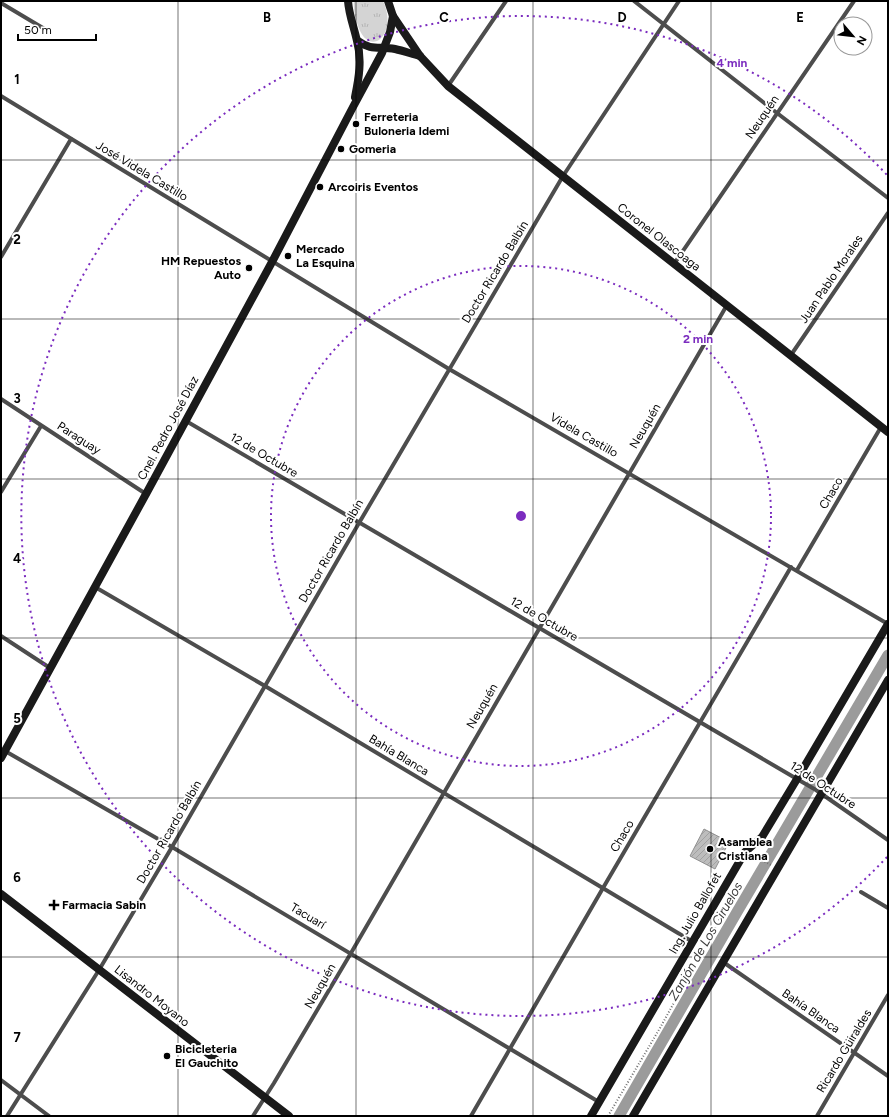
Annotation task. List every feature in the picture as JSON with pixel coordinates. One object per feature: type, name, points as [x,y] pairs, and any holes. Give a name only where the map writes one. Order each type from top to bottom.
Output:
[{"type":"street","name":"Cnel. Pedro José Díaz","points":[[3,754],[186,421],[385,48],[393,16],[388,1]]},
{"type":"street","points":[[448,86],[506,1]]},
{"type":"street","points":[[634,1],[777,114],[888,198]]},
{"type":"street","name":"Doctor Ricardo Balbín","points":[[7,1116],[99,970],[172,847],[359,523],[563,176],[679,1]]},
{"type":"street","name":"Neuquén","points":[[674,264],[854,1]]},
{"type":"street","points":[[1,2],[48,31]]},
{"type":"street","name":"Cnel. Pedro José Díaz","points":[[348,2],[351,20],[358,42],[359,53],[359,69],[353,107]]},
{"type":"street","name":"Coronel Olascoaga","points":[[393,16],[420,56],[448,86],[885,429]]},
{"type":"street","points":[[376,48],[384,41],[390,32]]},
{"type":"street","points":[[358,42],[368,48],[385,48],[420,56]]},
{"type":"street","name":"José Videla Castillo","points":[[1,96],[272,262]]},
{"type":"street","points":[[1,257],[72,139]]},
{"type":"street","name":"Juan Pablo Morales","points":[[791,355],[888,213]]},
{"type":"street","points":[[1,246],[6,249]]},
{"type":"street","name":"Videla Castillo","points":[[272,262],[449,369],[888,624]]},
{"type":"street","name":"Neuquén","points":[[253,1116],[444,793],[727,305]]},
{"type":"street","name":"Paraguay","points":[[1,399],[146,494]]},
{"type":"street","name":"12 de Octubre","points":[[186,421],[801,781],[888,840]]},
{"type":"street","points":[[1,492],[41,426]]},
{"type":"street","name":"Chaco","points":[[797,570],[885,429]]},
{"type":"street","name":"Chaco","points":[[471,1116],[791,567]]},
{"type":"street","name":"Bahía Blanca","points":[[95,587],[265,686],[692,942]]},
{"type":"street","name":"Ing. Julio Ballofet","points":[[591,1116],[719,894],[745,852],[762,836],[801,781],[888,624]]},
{"type":"street","points":[[1,636],[50,668]]},
{"type":"street","points":[[633,1116],[818,792],[888,680]]},
{"type":"street","name":"Tacuarí","points":[[3,754],[172,847],[599,1102]]},
{"type":"street","points":[[861,892],[888,908]]},
{"type":"street","name":"Lisandro Moyano","points":[[1,894],[289,1116]]},
{"type":"street","name":"Bahía Blanca","points":[[722,962],[888,1076]]},
{"type":"street","name":"Ricardo Güiraldes","points":[[817,1116],[888,995]]},
{"type":"street","points":[[1,1080],[49,1116]]},
{"type":"path","points":[[759,852],[755,857],[771,865]]},
{"type":"path","points":[[608,1116],[660,1028],[718,923],[723,908]]},
{"type":"green space","points":[[354,1],[383,1],[387,13],[387,24],[385,33],[380,39],[374,42],[368,40],[362,34],[357,23]]},
{"type":"building","name":"Asamblea Cristiana","points":[[704,829],[729,842],[715,869],[690,856]]},
{"type":"waterway","name":"Zanjón de Los Ciruelos","points":[[619,1116],[888,655]]},
{"type":"place","name":"Ferreteria Buloneria Idemi","points":[[356,124]]},
{"type":"place","name":"Gomeria","points":[[341,149]]},
{"type":"place","name":"Arcoiris Eventos","points":[[320,187]]},
{"type":"place","name":"Mercado La Esquina","points":[[288,256]]},
{"type":"place","name":"HM Repuestos Auto","points":[[249,268]]},
{"type":"place","name":"Asamblea Cristiana","points":[[710,849]]},
{"type":"place","name":"Farmacia Sabin","points":[[54,905]]},
{"type":"place","name":"Bicicleteria El Gauchito","points":[[167,1056]]}]
